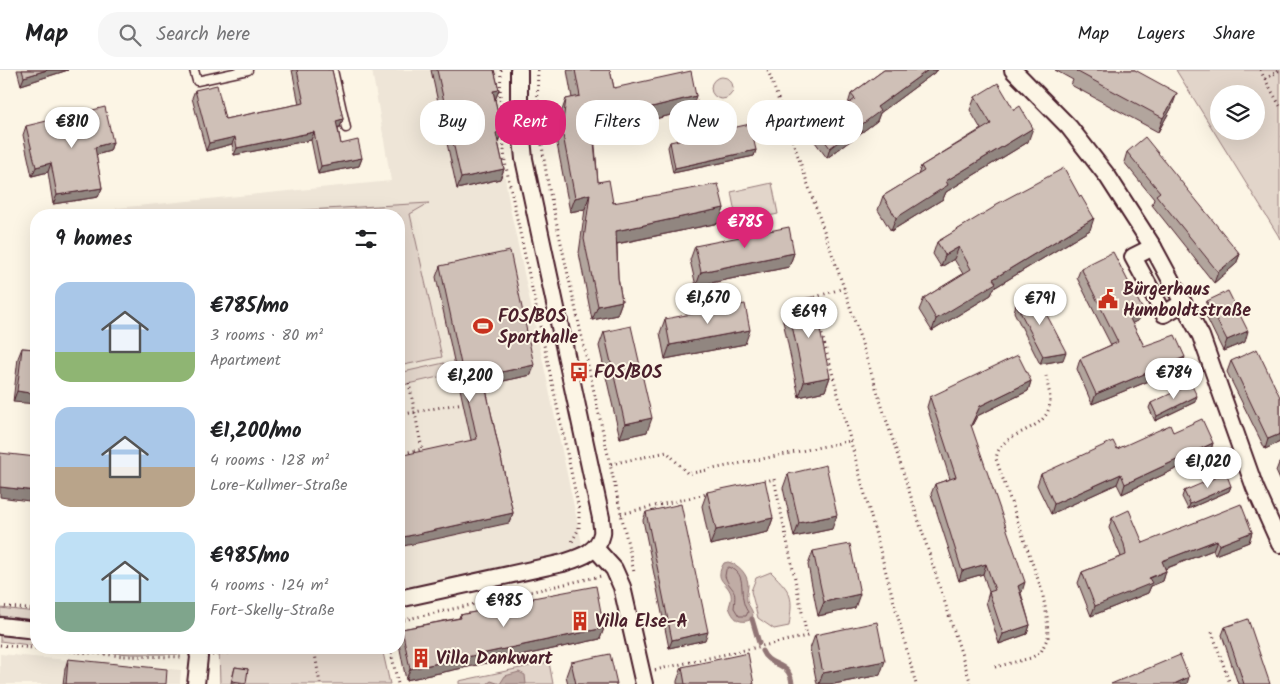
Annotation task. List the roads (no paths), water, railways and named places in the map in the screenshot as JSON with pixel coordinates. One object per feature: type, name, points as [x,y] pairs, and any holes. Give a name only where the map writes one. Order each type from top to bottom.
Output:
[{"type":"street","points":[[405,598],[563,563],[582,557],[595,548],[602,534],[601,518],[524,159],[519,108],[519,70]]},
{"type":"street","points":[[1013,70],[1069,127],[1108,178],[1152,247],[1201,336],[1256,488],[1280,544]]},
{"type":"street","points":[[1152,247],[1133,257],[1164,314],[1183,303]]},
{"type":"street","points":[[595,548],[614,569],[622,587],[649,676]]},
{"type":"street","points":[[0,626],[30,629]]},
{"type":"street","points":[[196,684],[198,654]]},
{"type":"lane","points":[[194,70],[198,81],[248,70]]},
{"type":"lane","points":[[333,70],[346,128]]},
{"type":"water","points":[[728,562],[739,567],[748,581],[747,601],[753,614],[752,619],[748,621],[737,620],[729,607],[731,594],[720,577],[724,563]]},
{"type":"water","points":[[519,672],[525,675],[526,684],[500,684],[505,676]]},
{"type":"water","points":[[491,681],[500,684],[487,684]]},
{"type":"waterway","points":[[752,619],[759,643]]},
{"type":"waterway","points":[[762,651],[769,660],[787,671],[792,684]]},
{"type":"place","name":"Bürgerhaus Humboldtstraße","points":[[1108,299]]},
{"type":"place","name":"FOS/BOS Sporthalle","points":[[483,326]]},
{"type":"place","name":"FOS/BOS","points":[[579,372]]},
{"type":"place","name":"Villa Else-A","points":[[580,621]]},
{"type":"place","name":"Villa Dankwart","points":[[421,658]]}]
